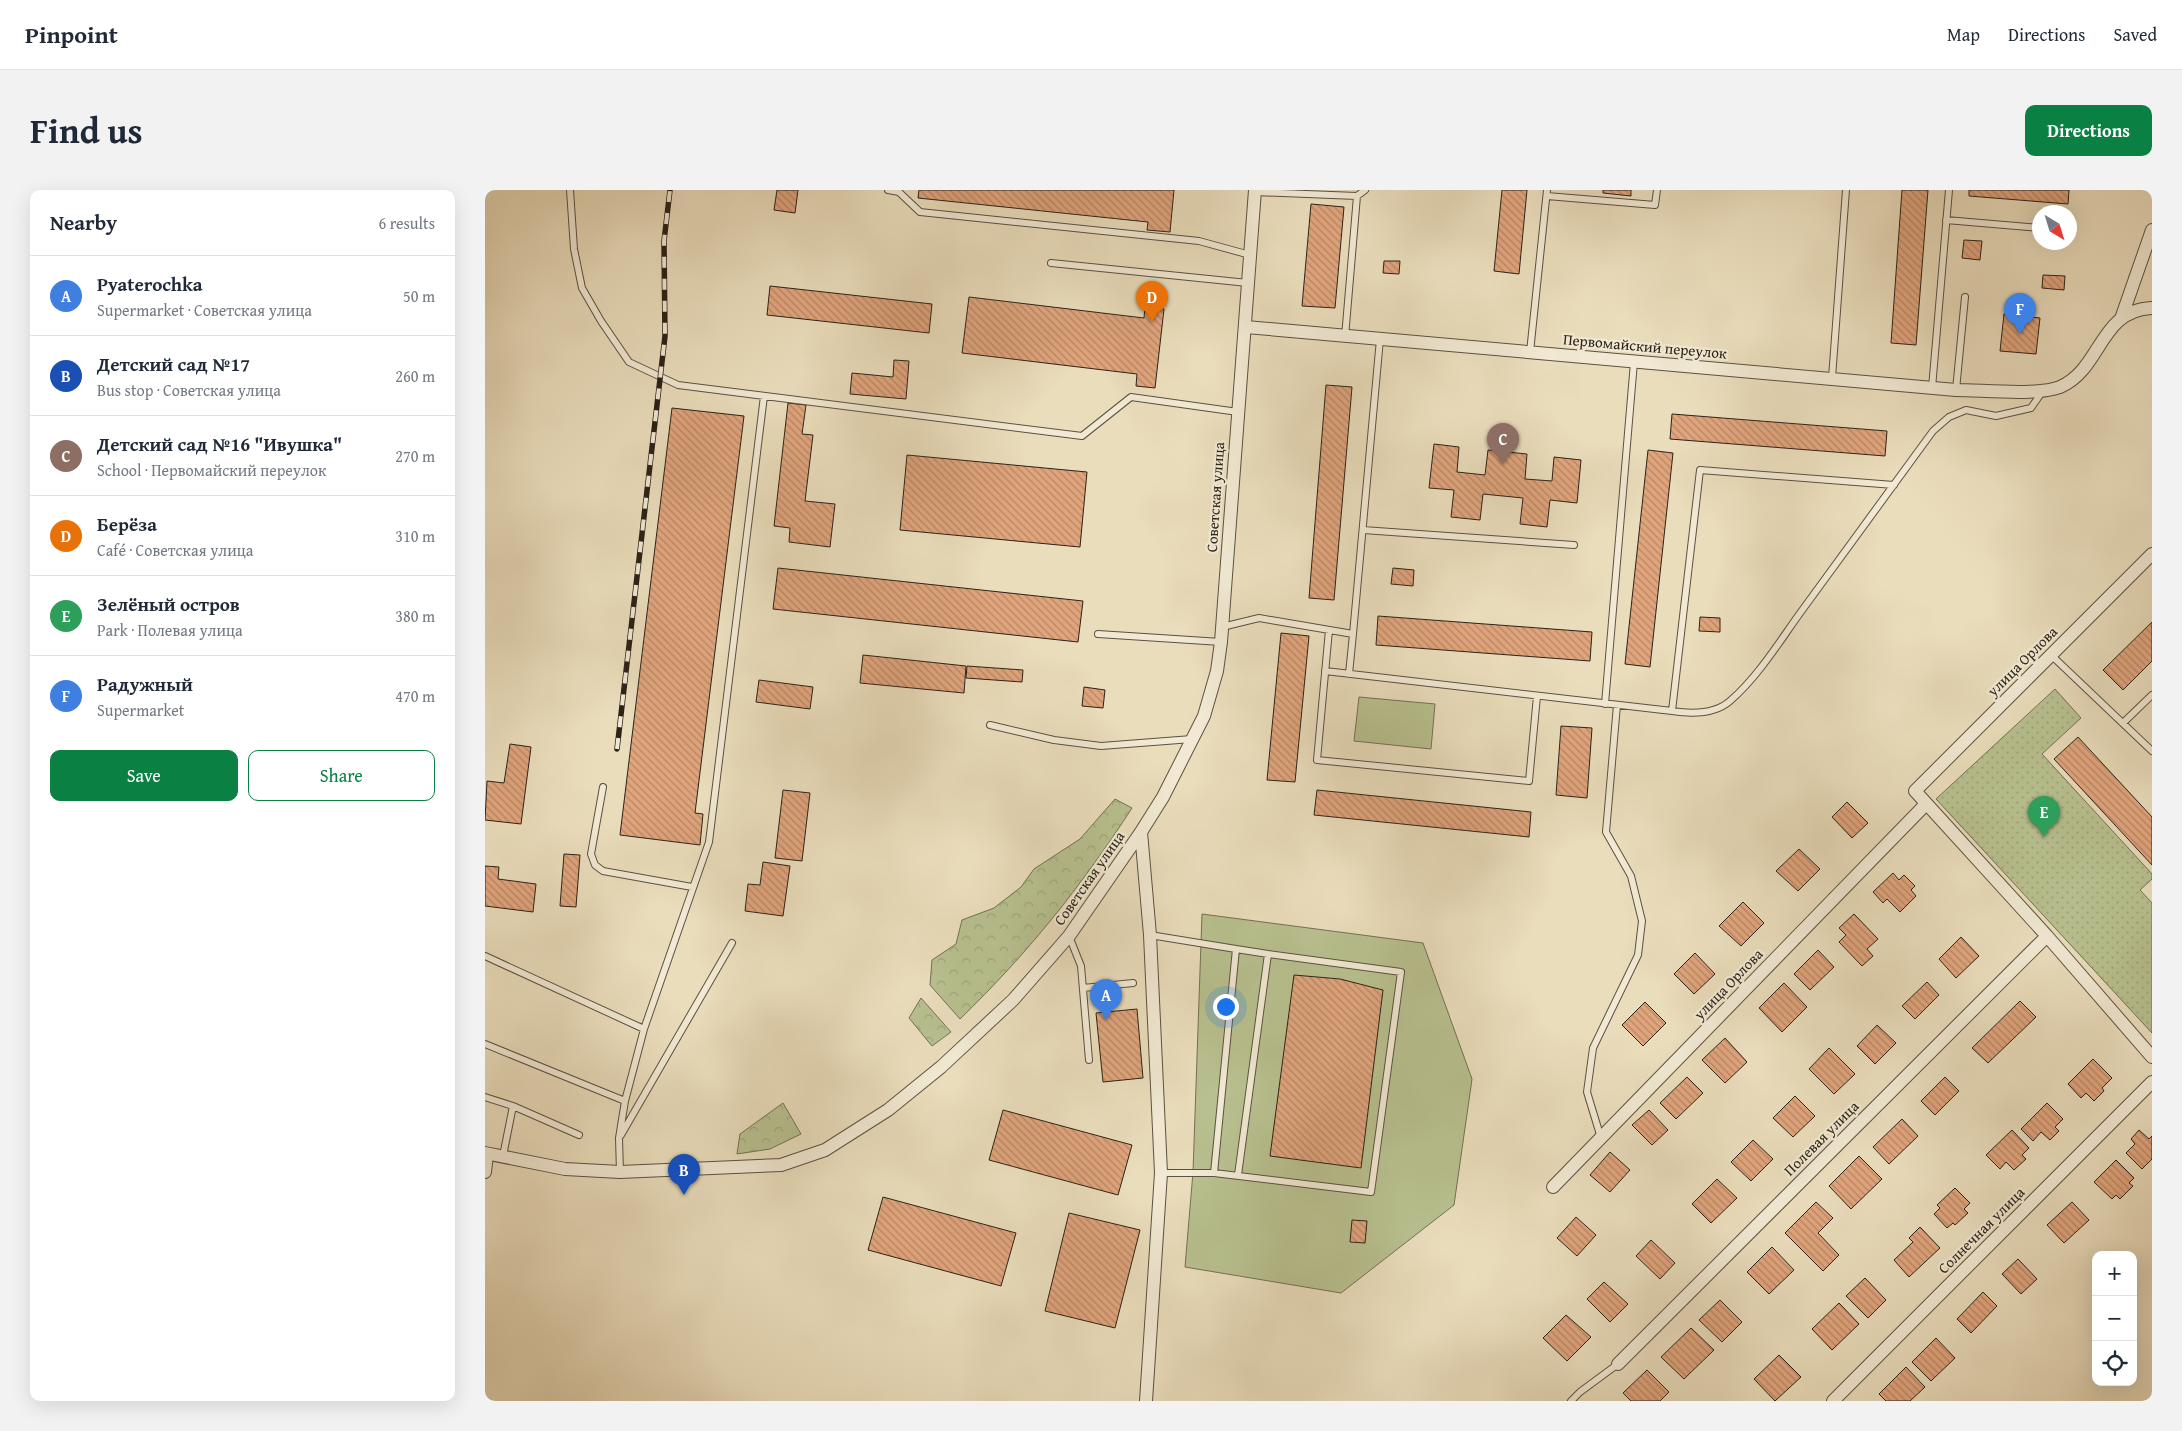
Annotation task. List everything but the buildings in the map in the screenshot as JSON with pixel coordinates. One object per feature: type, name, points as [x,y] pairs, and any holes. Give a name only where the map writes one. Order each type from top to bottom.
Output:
[{"type":"street","name":"Советская улица","points":[[486,1154],[565,1169],[620,1172],[781,1165],[825,1150],[888,1110],[941,1067],[1013,1000],[1069,936],[1163,797],[1192,739],[1210,697],[1221,642],[1255,191]]},
{"type":"street","name":"Первомайский переулок","points":[[1246,327],[1932,388],[2042,391],[2060,387],[2075,377],[2122,316],[2152,230]]},
{"type":"street","points":[[2122,316],[2135,310],[2152,308]]},
{"type":"street","name":"улица Орлова","points":[[1553,1186],[1601,1139],[1926,804],[1915,791],[2152,554]]},
{"type":"street","points":[[1926,804],[2047,936],[2152,1057]]},
{"type":"street","points":[[1141,832],[1150,935],[1161,1173],[1146,1401]]},
{"type":"street","name":"Полевая улица","points":[[1618,1364],[2047,936]]},
{"type":"street","name":"Солнечная улица","points":[[1833,1401],[2152,1082]]},
{"type":"street","points":[[485,1172],[486,1154]]},
{"type":"lane","points":[[570,190],[573,249],[582,288],[601,321],[629,362],[677,385],[1082,436],[1131,397],[1238,412]]},
{"type":"lane","points":[[888,190],[899,192],[920,212],[1199,241],[1250,255]]},
{"type":"lane","points":[[1255,191],[1357,196],[1365,190]]},
{"type":"lane","points":[[1530,352],[1547,193],[1655,205],[1657,190]]},
{"type":"lane","points":[[1832,378],[1846,190]]},
{"type":"lane","points":[[1932,388],[1949,190]]},
{"type":"lane","points":[[1345,337],[1357,196]]},
{"type":"lane","points":[[1946,220],[2032,227]]},
{"type":"lane","points":[[1051,264],[1248,284]]},
{"type":"lane","points":[[1957,390],[1965,297]]},
{"type":"lane","points":[[1349,674],[1380,339]]},
{"type":"lane","points":[[1605,704],[1633,362]]},
{"type":"lane","points":[[1325,671],[1689,713],[1709,711],[1729,702],[1763,662],[1933,430],[1949,417],[1966,410],[1996,416],[2031,408],[2042,391]]},
{"type":"lane","points":[[620,1172],[619,1138],[625,1100],[644,1029],[709,842],[764,396]]},
{"type":"lane","points":[[1672,711],[1699,470],[1894,484]]},
{"type":"lane","points":[[1363,530],[1574,545]]},
{"type":"lane","points":[[1221,627],[1259,618],[1353,634]]},
{"type":"lane","points":[[1329,630],[1317,760],[1529,781],[1537,696]]},
{"type":"lane","points":[[1098,634],[1221,642]]},
{"type":"lane","points":[[2051,654],[2124,722],[2152,751]]},
{"type":"lane","points":[[2124,722],[2152,695]]},
{"type":"lane","points":[[1601,1139],[1587,1092],[1593,1048],[1639,955],[1642,921],[1631,876],[1606,832],[1617,705]]},
{"type":"lane","points":[[990,725],[1054,740],[1101,746],[1192,739]]},
{"type":"lane","points":[[603,787],[591,854],[595,864],[603,871],[692,887]]},
{"type":"lane","points":[[1150,935],[1268,954],[1401,972],[1371,1192],[1238,1175],[1161,1173]]},
{"type":"lane","points":[[1069,936],[1081,966],[1089,1060]]},
{"type":"lane","points":[[619,1138],[731,943]]},
{"type":"lane","points":[[1214,1174],[1236,949]]},
{"type":"lane","points":[[1238,1175],[1268,954]]},
{"type":"lane","points":[[485,956],[644,1029]]},
{"type":"lane","points":[[1083,988],[1133,982]]},
{"type":"lane","points":[[485,1044],[625,1100]]},
{"type":"lane","points":[[485,1097],[513,1106],[579,1134]]},
{"type":"lane","points":[[503,1156],[513,1106]]},
{"type":"lane","points":[[1571,1401],[1580,1392],[1618,1364]]},
{"type":"green space","points":[[2055,689],[2081,718],[2042,754],[2152,874],[2152,879],[2140,890],[2152,903],[2152,1033],[1936,799]]},
{"type":"green space","points":[[1359,697],[1435,704],[1431,749],[1354,741]]},
{"type":"green space","points":[[1115,799],[1132,808],[1093,865],[1073,893],[1031,944],[960,1019],[930,985],[932,960],[956,944],[962,920],[994,908],[1021,887],[1034,869],[1080,839]]},
{"type":"green space","points":[[1202,914],[1423,943],[1472,1079],[1454,1205],[1341,1293],[1185,1267],[1193,1172]]},
{"type":"green space","points":[[921,998],[951,1032],[932,1046],[909,1018]]},
{"type":"green space","points":[[783,1103],[801,1134],[770,1149],[737,1154],[740,1134]]},
{"type":"railway","points":[[617,749],[665,336],[664,241],[670,190]]},
{"type":"place","name":"Берёза","points":[[1152,322]]},
{"type":"place","name":"Радужный","points":[[2020,334]]},
{"type":"place","name":"Детский сад №16 \"Ивушка\"","points":[[1503,464]]},
{"type":"place","name":"Зелёный остров","points":[[2044,837]]},
{"type":"place","name":"Pyaterochka","points":[[1106,1020]]},
{"type":"place","name":"Детский сад №17","points":[[684,1195]]}]
